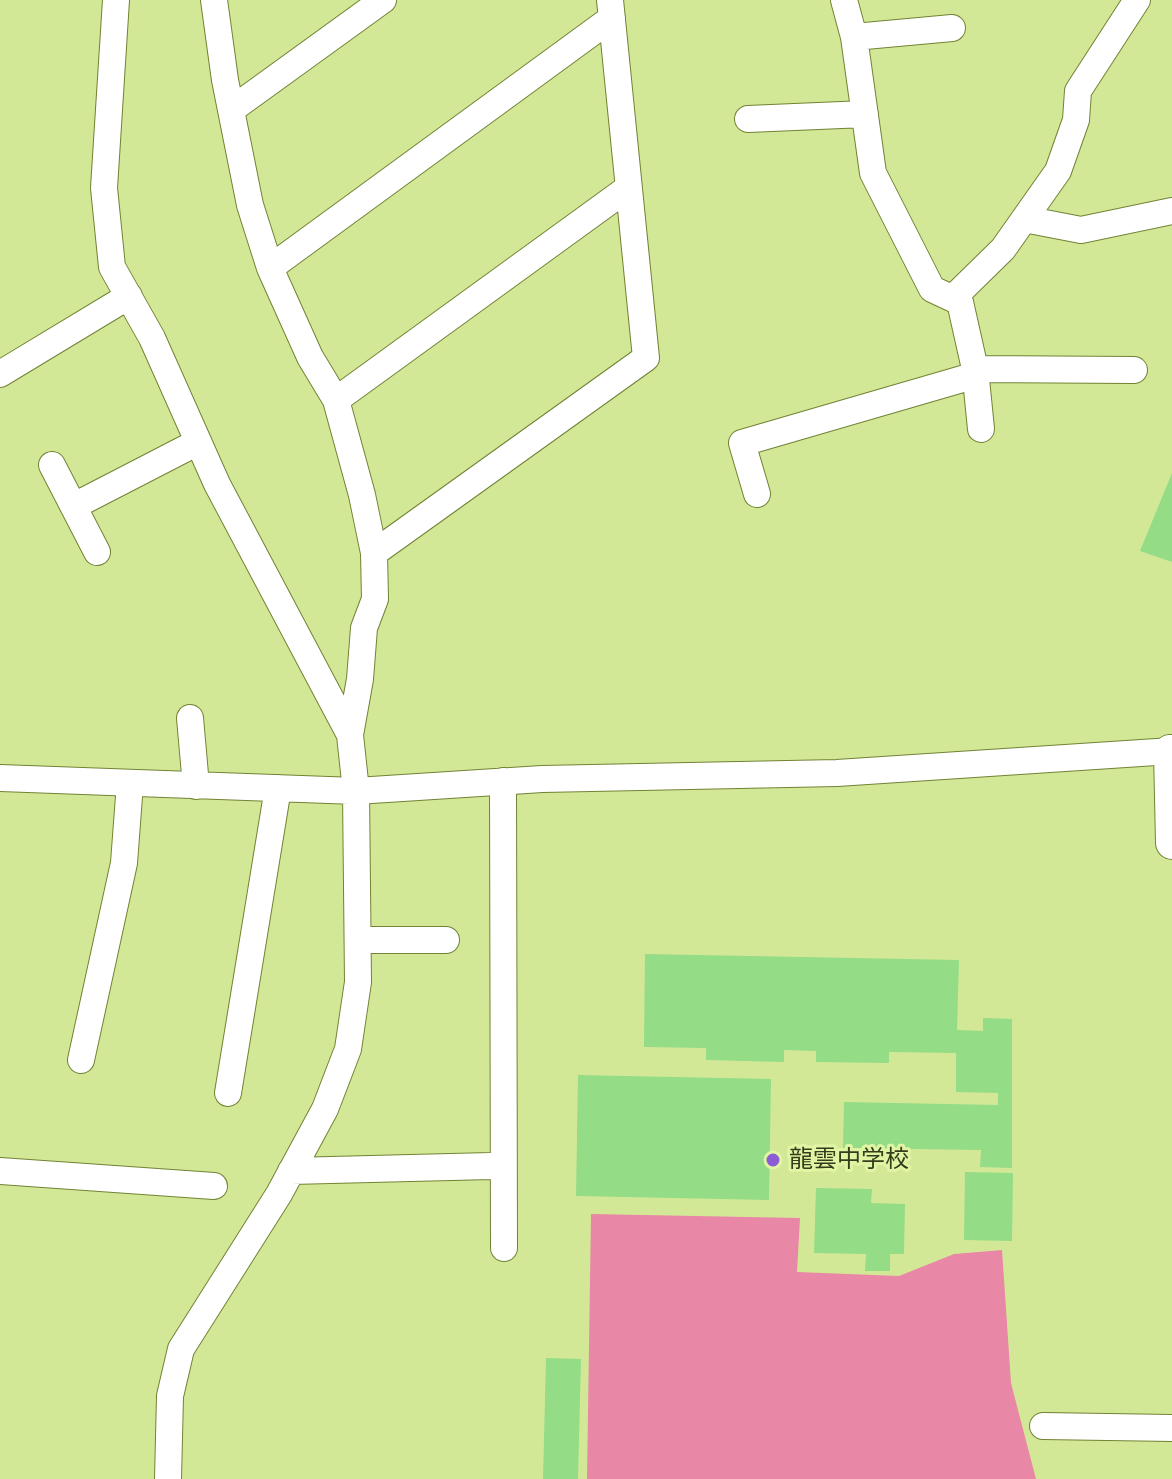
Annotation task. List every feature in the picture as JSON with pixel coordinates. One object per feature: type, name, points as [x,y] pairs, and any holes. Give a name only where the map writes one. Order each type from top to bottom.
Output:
[{"type":"street","points":[[116,0],[104,188],[112,267],[152,338],[224,498],[350,735]]},
{"type":"street","points":[[168,1479],[170,1396],[181,1349],[291,1171],[325,1109],[348,1049],[358,982],[356,791],[350,735],[360,679],[364,628],[375,599],[374,553],[336,400],[310,357],[270,268],[250,205],[214,0]]},
{"type":"street","points":[[231,110],[383,0]]},
{"type":"street","points":[[844,0],[854,37],[873,173],[932,289],[960,302],[975,372],[981,429]]},
{"type":"street","points":[[953,298],[1003,249],[1058,171],[1076,120],[1078,91],[1137,0]]},
{"type":"street","points":[[270,268],[611,9]]},
{"type":"street","points":[[374,553],[646,358],[611,9]]},
{"type":"street","points":[[854,37],[952,28]]},
{"type":"street","points":[[748,119],[865,114]]},
{"type":"street","points":[[336,400],[628,188]]},
{"type":"street","points":[[1024,219],[1081,230],[1172,211]]},
{"type":"street","points":[[0,374],[129,296]]},
{"type":"street","points":[[757,494],[742,443],[975,372],[1134,370]]},
{"type":"street","points":[[74,506],[198,442]]},
{"type":"street","points":[[52,465],[97,552]]},
{"type":"street","points":[[190,718],[196,786]]},
{"type":"street","points":[[0,778],[356,791],[503,781],[852,772],[1171,751],[1172,843]]},
{"type":"street","points":[[503,781],[504,1248]]},
{"type":"street","points":[[81,1060],[124,863],[130,783]]},
{"type":"street","points":[[228,1093],[278,788]]},
{"type":"street","points":[[358,940],[446,940]]},
{"type":"street","points":[[291,1171],[491,1166]]},
{"type":"street","points":[[0,1171],[214,1186]]},
{"type":"street","points":[[1043,1426],[1172,1428]]},
{"type":"shaded area","points":[[591,1214],[800,1218],[797,1272],[899,1276],[954,1254],[1002,1250],[1011,1383],[1036,1479],[587,1479]]},
{"type":"building","points":[[1172,473],[1172,562],[1140,551]]},
{"type":"building","points":[[645,954],[959,960],[957,1030],[983,1031],[983,1018],[1012,1019],[1012,1168],[980,1167],[981,1150],[843,1148],[844,1102],[998,1105],[998,1093],[956,1092],[956,1053],[889,1052],[889,1063],[816,1062],[816,1051],[784,1050],[784,1062],[706,1060],[706,1048],[644,1047]]},
{"type":"building","points":[[578,1075],[771,1079],[769,1200],[576,1196]]},
{"type":"building","points":[[965,1172],[1013,1173],[1012,1241],[964,1240]]},
{"type":"building","points":[[816,1188],[872,1189],[871,1203],[905,1204],[904,1254],[890,1254],[890,1271],[865,1271],[866,1254],[814,1253]]},
{"type":"building","points":[[546,1358],[581,1359],[578,1479],[543,1479]]},
{"type":"place","name":"龍雲中学校","points":[[773,1160]]}]
